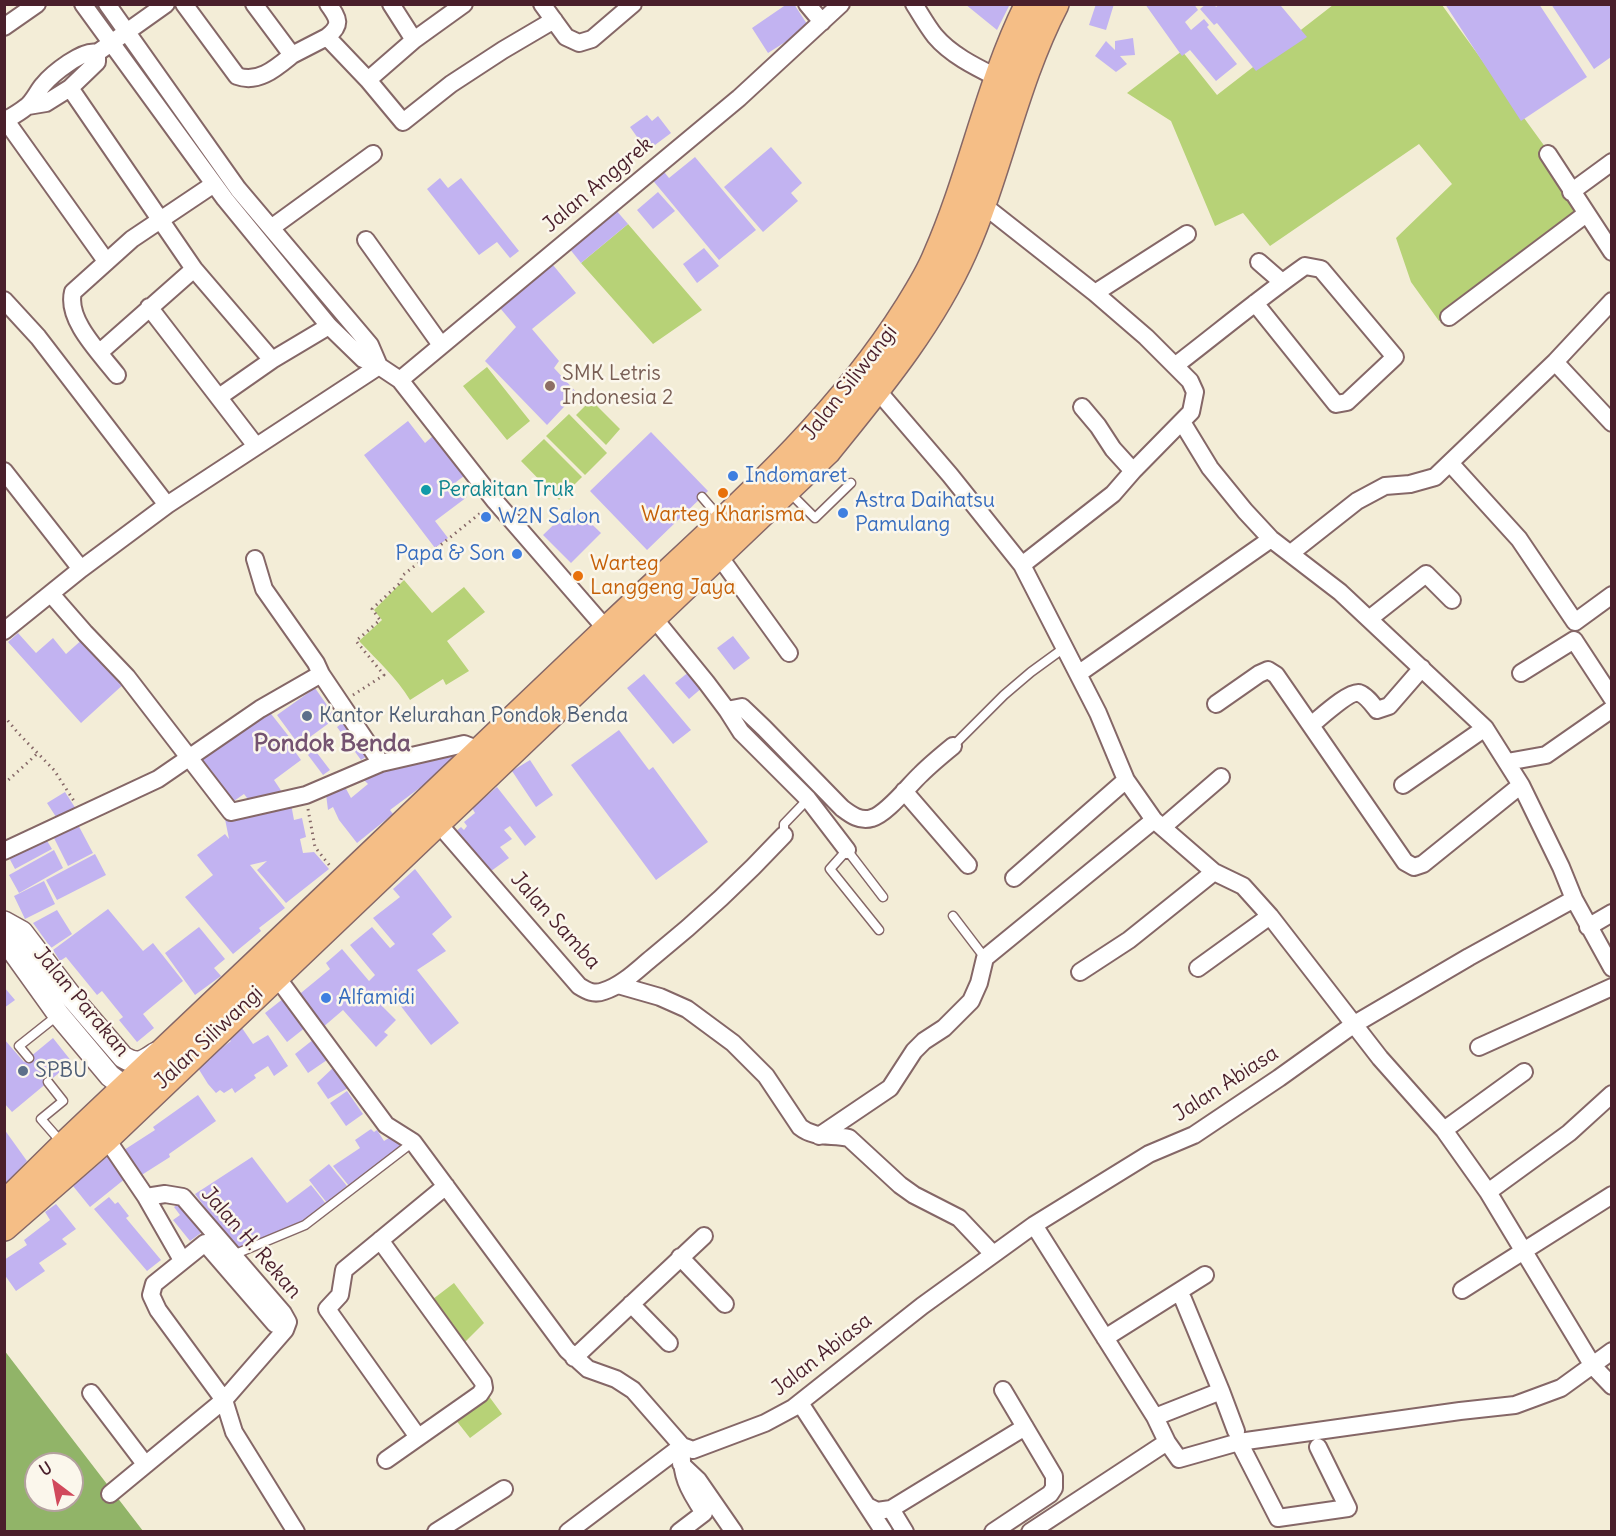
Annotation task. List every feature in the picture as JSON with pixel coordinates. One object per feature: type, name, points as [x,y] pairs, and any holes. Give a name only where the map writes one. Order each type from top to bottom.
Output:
[{"type":"main road","name":"Jalan Siliwangi","points":[[153,1093],[827,451],[869,381],[936,259],[957,204],[998,78],[1029,4]]},
{"type":"main road","name":"Jalan Siliwangi","points":[[126,1088],[869,381],[924,323],[962,254],[982,204],[1018,91],[1055,4]]},
{"type":"main road","points":[[4,1205],[126,1088]]},
{"type":"main road","points":[[4,1227],[106,1138],[153,1093]]},
{"type":"street","points":[[4,27],[37,4]]},
{"type":"street","points":[[82,4],[225,200],[329,326],[363,359],[379,366],[400,380],[495,501],[607,630]]},
{"type":"street","points":[[107,4],[238,189],[370,345],[379,366]]},
{"type":"street","points":[[28,106],[43,84],[55,74],[84,53],[94,51],[97,53],[112,44],[166,4]]},
{"type":"street","points":[[184,4],[237,76],[247,80],[265,75],[292,55],[336,30],[337,16],[328,4]]},
{"type":"street","points":[[254,4],[292,55]]},
{"type":"street","points":[[391,4],[414,40]]},
{"type":"street","points":[[543,4],[566,37],[579,43],[592,39],[633,4]]},
{"type":"street","points":[[807,4],[822,22]]},
{"type":"street","name":"Jalan Anggrek","points":[[400,380],[739,98],[841,4]]},
{"type":"street","points":[[914,4],[935,36],[944,45],[971,64],[998,78]]},
{"type":"street","points":[[368,80],[414,40],[462,5]]},
{"type":"street","points":[[327,37],[368,80],[403,122],[451,84],[554,20]]},
{"type":"street","points":[[97,53],[97,62],[70,88],[46,103],[28,106],[5,119],[106,261]]},
{"type":"street","points":[[70,88],[194,268],[272,360]]},
{"type":"street","points":[[272,228],[373,154]]},
{"type":"street","points":[[1548,154],[1611,252]]},
{"type":"street","points":[[1571,192],[1611,162]]},
{"type":"street","points":[[117,375],[82,330],[70,303],[73,292],[132,238],[214,184]]},
{"type":"street","points":[[225,200],[238,189]]},
{"type":"street","points":[[982,204],[1095,293],[1176,365],[1190,381],[1195,392],[1191,412],[1113,494],[1022,565]]},
{"type":"street","points":[[1449,317],[1586,214]]},
{"type":"street","points":[[1095,293],[1187,234]]},
{"type":"street","points":[[366,240],[441,345]]},
{"type":"street","points":[[1259,262],[1282,282]]},
{"type":"street","points":[[1176,365],[1255,303],[1282,282],[1305,266],[1321,269],[1395,357],[1347,402],[1336,404],[1255,303]]},
{"type":"street","points":[[100,352],[194,268]]},
{"type":"street","points":[[4,300],[38,337],[167,505]]},
{"type":"street","points":[[1291,553],[1357,501],[1385,486],[1410,484],[1436,477],[1555,362],[1611,301]]},
{"type":"street","points":[[149,307],[256,446]]},
{"type":"street","points":[[219,397],[272,360],[329,326]]},
{"type":"street","points":[[1555,362],[1609,415]]},
{"type":"street","points":[[4,631],[81,569],[167,505],[379,366]]},
{"type":"street","points":[[869,381],[950,475],[1022,565],[1098,713],[1126,780],[1159,824],[1214,872],[1243,886],[1270,916],[1380,1058],[1444,1130],[1488,1192],[1593,1365],[1611,1386]]},
{"type":"street","points":[[1082,407],[1095,421],[1113,449],[1133,471]]},
{"type":"street","points":[[1182,422],[1210,468],[1271,539],[1341,592],[1485,728],[1521,785],[1574,899],[1611,968]]},
{"type":"street","points":[[1450,463],[1520,538],[1575,622],[1611,595]]},
{"type":"street","points":[[4,471],[81,569]]},
{"type":"street","points":[[1078,674],[1271,539]]},
{"type":"street","points":[[719,556],[789,653]]},
{"type":"street","points":[[255,559],[264,589],[316,663],[321,674],[381,763]]},
{"type":"street","points":[[1369,619],[1426,574],[1452,600]]},
{"type":"street","points":[[51,594],[127,677],[231,812],[306,795],[381,763],[464,744],[482,751]]},
{"type":"street","points":[[653,617],[728,710],[741,732],[808,799],[847,850]]},
{"type":"street","points":[[1507,762],[1535,757],[1542,745],[1611,702],[1574,640],[1521,673]]},
{"type":"street","points":[[1311,725],[1357,692],[1363,694],[1377,710],[1383,710],[1422,668]]},
{"type":"street","points":[[1216,704],[1259,674],[1268,670],[1276,675],[1405,862],[1414,867],[1423,864],[1521,785]]},
{"type":"street","points":[[4,851],[142,788],[189,759],[260,709],[321,674]]},
{"type":"street","points":[[728,710],[742,707],[842,808],[862,819],[872,818],[882,812],[953,746]]},
{"type":"street","points":[[1403,785],[1485,728]]},
{"type":"street","points":[[819,1136],[890,1088],[914,1051],[944,1028],[971,1000],[979,983],[985,958],[1221,777]]},
{"type":"street","points":[[1014,878],[1126,780]]},
{"type":"street","points":[[904,791],[968,865]]},
{"type":"street","name":"Jalan Samba","points":[[437,822],[579,986],[589,992],[602,992],[618,985],[660,997],[687,1009],[734,1043],[766,1076],[800,1127],[807,1133],[819,1136]]},
{"type":"street","points":[[618,985],[699,920],[754,868],[784,835]]},
{"type":"street","points":[[1080,972],[1129,940],[1214,872]]},
{"type":"street","name":"Jalan Abiasa","points":[[682,1446],[693,1450],[711,1444],[765,1423],[800,1403],[858,1355],[1034,1225],[1149,1154],[1194,1135],[1353,1025],[1574,899]]},
{"type":"street","points":[[1588,927],[1611,913]]},
{"type":"street","points":[[1198,968],[1270,916]]},
{"type":"street","name":"Jalan Parakan","points":[[4,922],[22,932],[74,1000],[123,1057],[133,1063],[144,1061],[190,1029]]},
{"type":"street","name":"Jalan Parakan","points":[[4,935],[5,940],[58,1014],[110,1076],[126,1088]]},
{"type":"street","points":[[276,975],[386,1125],[412,1142],[574,1358],[588,1369],[616,1379],[633,1390],[682,1446],[681,1464],[687,1488],[704,1513],[679,1532]]},
{"type":"street","points":[[1479,1047],[1611,987]]},
{"type":"street","points":[[58,1014],[74,1000]]},
{"type":"street","points":[[1444,1130],[1524,1072]]},
{"type":"street","name":"Jalan Siliwangi","points":[[126,1088],[153,1093]]},
{"type":"street","points":[[1488,1192],[1569,1133],[1611,1094]]},
{"type":"street","points":[[819,1136],[838,1135],[849,1138],[907,1190],[959,1218],[993,1254]]},
{"type":"street","points":[[106,1138],[146,1197],[182,1260]]},
{"type":"street","points":[[418,1437],[327,1310],[340,1295],[344,1270],[446,1186]]},
{"type":"street","name":"Jalan H. Rekan","points":[[110,1494],[224,1400],[285,1330],[288,1322],[284,1313],[183,1197],[165,1194],[146,1197]]},
{"type":"street","points":[[1462,1290],[1611,1195]]},
{"type":"street","points":[[1034,1225],[1112,1338],[1159,1415],[1167,1442],[1179,1459],[1238,1437],[1515,1405],[1561,1388],[1611,1351]]},
{"type":"street","points":[[574,1358],[704,1236]]},
{"type":"street","points":[[380,1240],[483,1382],[484,1388],[480,1394],[386,1460]]},
{"type":"street","points":[[275,1324],[205,1243],[154,1284],[151,1295],[158,1310],[224,1400],[234,1432],[296,1532]]},
{"type":"street","points":[[680,1257],[725,1304]]},
{"type":"street","points":[[1112,1338],[1205,1275]]},
{"type":"street","points":[[1183,1299],[1238,1437],[1278,1518],[1348,1508],[1318,1448]]},
{"type":"street","points":[[632,1304],[669,1342]]},
{"type":"street","points":[[993,1532],[1050,1494],[1054,1488],[1054,1476],[1003,1390]]},
{"type":"street","points":[[1159,1415],[1221,1390]]},
{"type":"street","points":[[91,1393],[145,1464]]},
{"type":"street","points":[[800,1403],[884,1532]]},
{"type":"street","points":[[869,1507],[877,1511],[891,1509],[1025,1427]]},
{"type":"street","points":[[1030,1532],[1167,1442]]},
{"type":"street","points":[[568,1532],[682,1446]]},
{"type":"street","points":[[681,1464],[698,1480],[734,1532]]},
{"type":"street","points":[[436,1532],[504,1489]]},
{"type":"street","points":[[891,1509],[905,1532]]},
{"type":"lane","points":[[787,490],[815,518],[851,483]]},
{"type":"lane","points":[[702,498],[723,520]]},
{"type":"lane","points":[[953,746],[1004,695],[1064,648]]},
{"type":"lane","points":[[784,835],[784,824],[808,799]]},
{"type":"lane","points":[[879,930],[830,869],[847,850],[883,897]]},
{"type":"lane","points":[[953,916],[985,958]]},
{"type":"lane","points":[[29,1058],[19,1046],[58,1014]]},
{"type":"lane","points":[[48,1082],[63,1101],[41,1119],[64,1146]]},
{"type":"lane","points":[[234,1255],[305,1225],[412,1142]]},
{"type":"path","points":[[342,703],[384,675],[356,640],[380,620],[372,609],[400,583],[402,576],[495,501]]},
{"type":"path","points":[[4,716],[54,770],[84,814]]},
{"type":"path","points":[[4,784],[38,753]]},
{"type":"path","points":[[306,795],[315,847],[334,871]]},
{"type":"green space","points":[[1333,5],[1442,5],[1588,206],[1439,321],[1411,282],[1396,238],[1452,184],[1419,144],[1270,246],[1243,213],[1215,226],[1171,121],[1127,93],[1182,51],[1217,95]]},
{"type":"green space","points":[[628,224],[702,310],[653,344],[581,263]]},
{"type":"green space","points":[[487,367],[530,421],[507,440],[463,386]]},
{"type":"green space","points":[[591,400],[620,429],[606,445],[576,415]]},
{"type":"green space","points":[[569,414],[607,453],[585,475],[546,436]]},
{"type":"green space","points":[[544,439],[582,477],[559,500],[521,461]]},
{"type":"green space","points":[[404,580],[432,613],[464,587],[485,612],[447,641],[469,671],[446,685],[443,679],[410,700],[393,677],[359,641],[382,620],[374,610]]},
{"type":"green space","points":[[454,1283],[484,1323],[464,1343],[433,1299]]},
{"type":"green space","points":[[4,1350],[82,1452],[24,1452],[24,1512],[84,1512],[84,1454],[143,1531],[5,1531]]},
{"type":"green space","points":[[488,1395],[502,1414],[470,1438],[455,1419]]},
{"type":"building","points":[[787,4],[794,4],[809,27],[768,53],[752,28]]},
{"type":"building","points":[[965,4],[1010,4],[997,30]]},
{"type":"building","points":[[1096,4],[1114,4],[1106,30],[1089,25]]},
{"type":"building","points":[[1145,4],[1194,4],[1198,10],[1185,22],[1191,30],[1204,19],[1209,25],[1207,27],[1237,64],[1216,81],[1190,50],[1182,56]]},
{"type":"building","points":[[1206,4],[1214,4],[1216,7],[1220,4],[1283,4],[1281,6],[1307,37],[1256,71],[1217,23],[1214,25],[1200,9]]},
{"type":"building","points":[[1445,4],[1539,4],[1587,77],[1521,121]]},
{"type":"building","points":[[1551,4],[1611,4],[1611,57],[1594,69]]},
{"type":"building","points":[[1133,38],[1135,55],[1120,56],[1127,64],[1116,72],[1095,56],[1106,41],[1115,50],[1115,41]]},
{"type":"building","points":[[647,115],[652,121],[658,116],[671,133],[647,151],[630,127]]},
{"type":"building","points":[[771,147],[802,183],[791,193],[798,201],[763,232],[724,187]]},
{"type":"building","points":[[695,157],[756,230],[719,260],[650,177],[661,168],[669,178]]},
{"type":"building","points":[[440,178],[448,188],[461,178],[519,251],[510,258],[497,242],[479,255],[427,189]]},
{"type":"building","points":[[658,192],[675,211],[653,229],[637,210]]},
{"type":"building","points":[[615,209],[628,224],[581,263],[569,248]]},
{"type":"building","points":[[704,248],[719,266],[697,283],[683,264]]},
{"type":"building","points":[[553,265],[576,293],[532,329],[559,361],[554,368],[577,393],[547,425],[485,361],[516,327],[500,308]]},
{"type":"building","name":"Perakitan Truk","points":[[408,421],[425,443],[433,436],[464,476],[456,482],[467,497],[435,521],[448,538],[435,548],[364,455]]},
{"type":"building","points":[[651,432],[708,491],[647,550],[590,491]]},
{"type":"building","points":[[573,506],[601,533],[571,563],[543,535]]},
{"type":"building","points":[[18,633],[36,653],[53,638],[66,654],[85,637],[126,682],[81,723],[8,642]]},
{"type":"building","points":[[733,636],[750,658],[734,670],[717,648]]},
{"type":"building","points":[[690,671],[703,687],[689,699],[675,683]]},
{"type":"building","points":[[644,674],[691,730],[673,744],[627,688]]},
{"type":"building","name":"Kantor Kelurahan Pondok Benda","points":[[315,688],[336,718],[299,745],[277,715]]},
{"type":"building","points":[[268,710],[294,743],[291,746],[301,760],[274,780],[282,792],[251,803],[244,794],[231,803],[200,760]]},
{"type":"building","points":[[345,721],[369,755],[361,760],[337,727]]},
{"type":"building","points":[[619,730],[649,770],[653,767],[708,842],[656,880],[571,765]]},
{"type":"building","points":[[314,749],[330,770],[323,775],[308,755]]},
{"type":"building","points":[[450,750],[456,758],[390,810],[393,814],[357,843],[339,820],[333,807],[328,810],[326,794],[344,785],[351,798],[368,784],[364,780],[376,772]]},
{"type":"building","points":[[530,760],[553,795],[536,807],[512,771]]},
{"type":"building","points":[[497,787],[536,837],[525,846],[510,826],[504,830],[512,839],[500,847],[509,858],[487,874],[453,834],[461,827],[464,830],[467,826],[464,822],[475,813],[472,808]]},
{"type":"building","points":[[65,792],[76,809],[58,820],[47,803]]},
{"type":"building","points":[[291,804],[294,820],[302,818],[306,837],[300,839],[303,853],[314,852],[329,869],[286,903],[257,870],[267,861],[250,865],[285,908],[259,928],[261,931],[233,954],[185,897],[213,875],[197,855],[225,834],[229,839],[225,819]]},
{"type":"building","points":[[75,819],[93,853],[68,866],[51,832]]},
{"type":"building","points":[[43,834],[52,849],[15,869],[7,854]]},
{"type":"building","points":[[54,850],[63,868],[19,893],[9,875]]},
{"type":"building","points":[[95,854],[106,875],[57,900],[46,880]]},
{"type":"building","points":[[415,869],[452,917],[432,934],[446,951],[417,970],[459,1023],[431,1045],[393,996],[382,1006],[396,1020],[384,1032],[388,1035],[376,1047],[343,1010],[322,1028],[296,997],[330,969],[326,963],[342,949],[369,981],[375,975],[350,945],[372,927],[390,948],[395,944],[373,918],[400,897],[393,889]]},
{"type":"building","points":[[44,881],[55,904],[25,919],[14,896]]},
{"type":"building","points":[[108,909],[143,951],[153,943],[183,981],[143,1014],[154,1028],[137,1042],[119,1020],[123,1017],[102,991],[97,995],[66,957],[60,961],[53,950]]},
{"type":"building","points":[[57,910],[72,934],[51,948],[33,923]]},
{"type":"building","points":[[199,927],[225,959],[214,968],[221,976],[195,995],[165,953]]},
{"type":"building","points":[[4,987],[15,1000],[4,1008]]},
{"type":"building","points":[[284,998],[306,1027],[287,1042],[265,1013]]},
{"type":"building","points":[[242,1028],[253,1044],[268,1035],[288,1066],[274,1076],[268,1066],[254,1075],[256,1078],[235,1093],[232,1088],[224,1093],[220,1090],[216,1093],[198,1068],[231,1041],[228,1038]]},
{"type":"building","points":[[53,1038],[72,1062],[12,1112],[4,1103],[4,1039],[24,1062]]},
{"type":"building","points":[[314,1039],[327,1060],[308,1073],[295,1054]]},
{"type":"building","points":[[335,1066],[350,1087],[328,1099],[317,1083]]},
{"type":"building","points":[[347,1091],[363,1114],[346,1126],[330,1103]]},
{"type":"building","points":[[198,1095],[216,1121],[169,1154],[170,1157],[140,1176],[124,1150],[155,1130],[153,1127]]},
{"type":"building","points":[[4,1129],[27,1161],[6,1184],[4,1183]]},
{"type":"building","points":[[371,1129],[374,1132],[377,1130],[384,1141],[392,1136],[404,1144],[349,1186],[333,1166],[360,1148],[355,1140]]},
{"type":"building","points":[[108,1156],[126,1178],[90,1207],[73,1186]]},
{"type":"building","points":[[252,1157],[287,1203],[311,1185],[327,1205],[303,1223],[237,1251],[195,1194]]},
{"type":"building","points":[[329,1164],[347,1186],[327,1203],[309,1180]]},
{"type":"building","points":[[109,1197],[115,1204],[118,1202],[129,1216],[126,1218],[161,1260],[147,1271],[94,1209]]},
{"type":"building","points":[[182,1201],[205,1230],[190,1241],[173,1220],[180,1215],[174,1207]]},
{"type":"building","points":[[56,1204],[76,1229],[62,1239],[67,1244],[39,1263],[45,1271],[16,1291],[4,1274],[4,1260],[27,1245],[24,1240],[50,1220],[45,1212]]},
{"type":"waterway","points":[[95,4],[117,34]]},
{"type":"waterway","points":[[122,40],[188,134]]},
{"type":"place","name":"SMK Letris Indonesia 2","points":[[550,386]]},
{"type":"place","name":"Indomaret","points":[[733,476]]},
{"type":"place","name":"Perakitan Truk","points":[[426,490]]},
{"type":"place","name":"Warteg Kharisma","points":[[723,493]]},
{"type":"place","name":"Astra Daihatsu Pamulang","points":[[843,513]]},
{"type":"place","name":"W2N Salon","points":[[486,517]]},
{"type":"place","name":"Papa & Son","points":[[517,554]]},
{"type":"place","name":"Warteg Langgeng Jaya","points":[[578,576]]},
{"type":"place","name":"Kantor Kelurahan Pondok Benda","points":[[307,716]]},
{"type":"place","name":"Alfamidi","points":[[326,998]]},
{"type":"place","name":"SPBU","points":[[23,1071]]},
{"type":"district","name":"Pondok Benda","points":[[332,744]]}]
